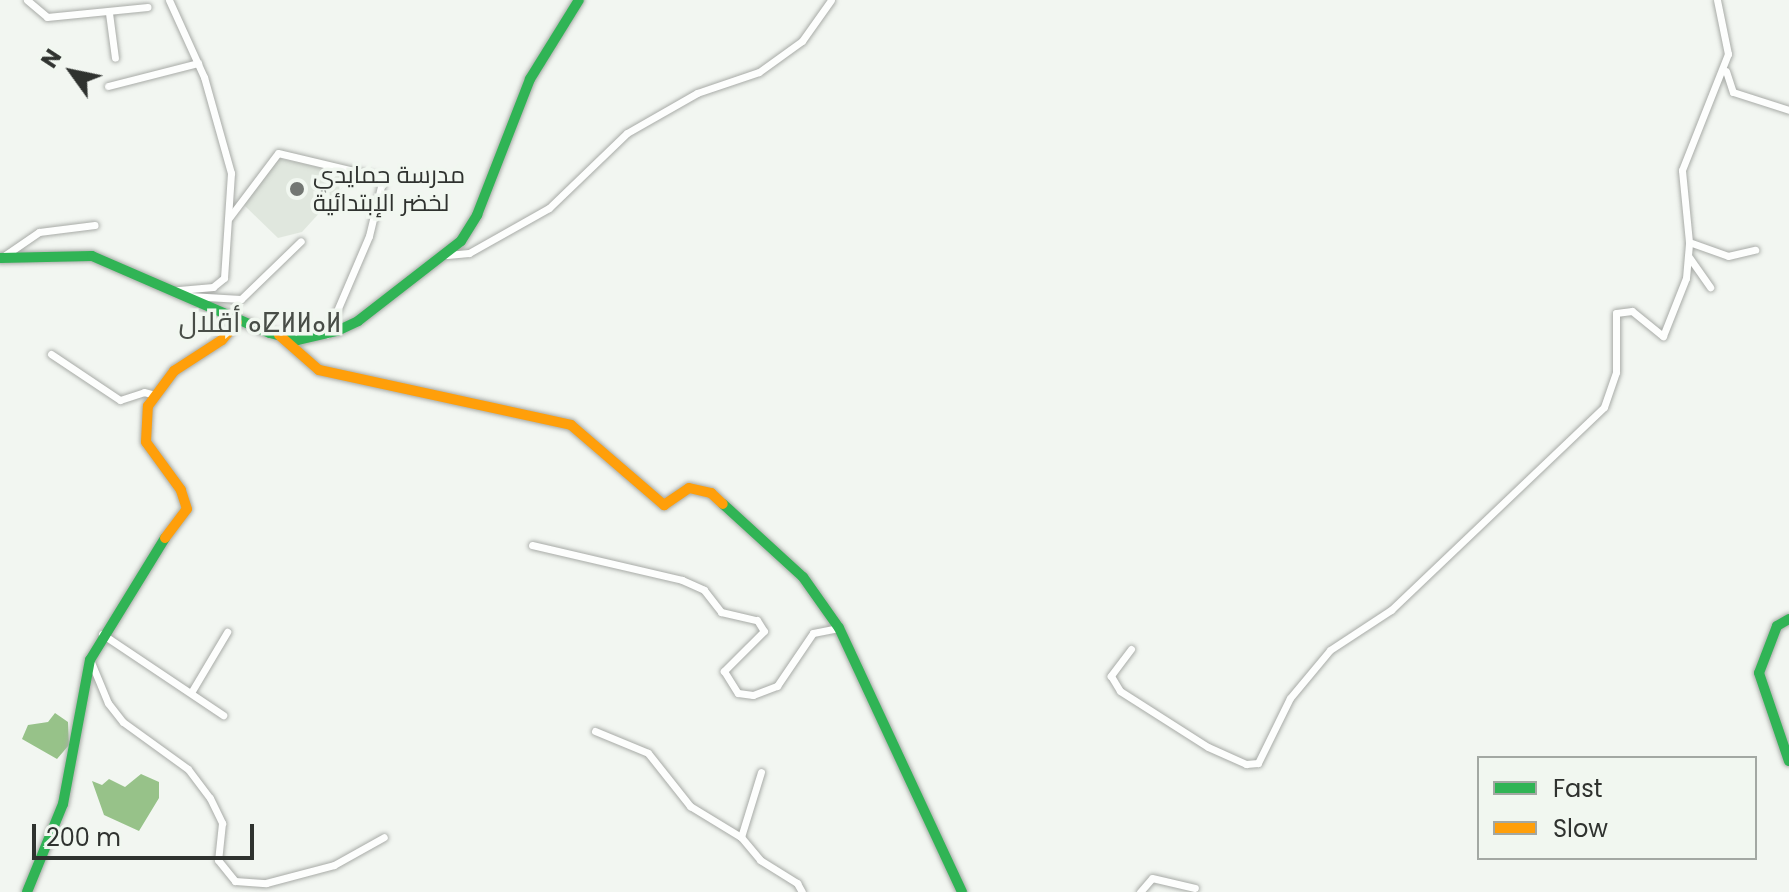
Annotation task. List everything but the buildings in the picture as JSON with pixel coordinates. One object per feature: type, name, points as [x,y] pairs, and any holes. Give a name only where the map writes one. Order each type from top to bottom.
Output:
[{"type":"street","points":[[27,0],[47,17],[148,7]]},
{"type":"street","points":[[169,0],[198,63],[231,161],[224,278],[213,287],[176,290]]},
{"type":"street","points":[[1,258],[92,256],[176,290],[237,322],[297,340],[326,336],[358,321],[447,255],[477,215],[530,79],[579,0]]},
{"type":"street","points":[[447,255],[469,253],[549,208],[627,133],[697,93],[759,72],[802,41],[831,0]]},
{"type":"street","points":[[1717,0],[1726,82],[1733,92],[1789,110]]},
{"type":"street","points":[[109,13],[115,58]]},
{"type":"street","points":[[1131,649],[1111,676],[1120,691],[1218,752],[1258,763],[1290,698],[1330,650],[1391,610],[1604,407],[1616,372],[1616,313],[1632,311],[1663,336],[1677,310],[1689,257],[1682,170],[1726,61]]},
{"type":"street","points":[[108,86],[198,63]]},
{"type":"street","points":[[229,218],[278,153],[383,178],[369,236],[326,336]]},
{"type":"street","points":[[1,258],[39,232],[95,225]]},
{"type":"street","points":[[187,296],[241,299],[301,241]]},
{"type":"street","points":[[1689,242],[1728,256],[1755,250]]},
{"type":"street","points":[[1689,257],[1710,287]]},
{"type":"street","points":[[27,892],[63,804],[90,660],[102,634],[187,509],[188,500],[143,433],[155,395],[189,357],[222,340],[237,322]]},
{"type":"street","points":[[279,335],[319,370],[571,425],[664,505],[689,488],[711,493],[803,577],[839,628],[962,892]]},
{"type":"street","points":[[51,354],[120,400],[144,392],[155,395]]},
{"type":"street","points":[[532,545],[682,580],[704,590],[721,612],[757,620],[764,631],[724,671],[738,693],[753,695],[777,686],[813,633],[839,628]]},
{"type":"street","points":[[1789,619],[1777,626],[1759,673],[1789,761]]},
{"type":"street","points":[[192,691],[227,632]]},
{"type":"street","points":[[102,634],[192,691],[223,715]]},
{"type":"street","points":[[90,660],[108,703],[123,722],[188,769],[210,798],[222,823],[218,860],[235,881],[266,883],[334,865],[384,837]]},
{"type":"street","points":[[595,731],[648,753],[690,806],[741,837],[760,860],[797,883],[802,892]]},
{"type":"street","points":[[741,837],[761,772]]},
{"type":"street","points":[[1140,892],[1152,878],[1195,888]]},
{"type":"shaded area","name":"مدرسة حمايدي لخضر الإبتدائية","points":[[277,158],[354,175],[302,232],[278,238],[243,204]]},
{"type":"shaded area","points":[[55,713],[68,722],[69,745],[57,759],[22,739],[28,725],[48,722]]},
{"type":"shaded area","points":[[141,774],[159,782],[159,798],[139,831],[104,815],[92,781],[102,785],[109,779],[125,787]]},
{"type":"traffic: fast","points":[[0,258],[92,256],[270,333],[297,340],[337,331],[358,321],[461,241],[477,215],[530,79],[579,0]]},
{"type":"traffic: fast","points":[[723,504],[803,577],[839,628],[962,892]]},
{"type":"traffic: fast","points":[[27,892],[63,804],[90,660],[165,538]]},
{"type":"traffic: fast","points":[[1789,619],[1777,626],[1759,673],[1789,761]]},
{"type":"traffic: slow","points":[[165,538],[187,509],[181,490],[146,442],[148,406],[174,371],[222,340],[237,322]]},
{"type":"traffic: slow","points":[[279,335],[319,370],[571,425],[664,505],[689,488],[711,493],[723,504]]},
{"type":"place","name":"مدرسة حمايدي لخضر الإبتدائية","points":[[297,189]]},
{"type":"district","name":"أقلال ⴰⵇⵍⵍⴰⵍ","points":[[260,323]]}]
